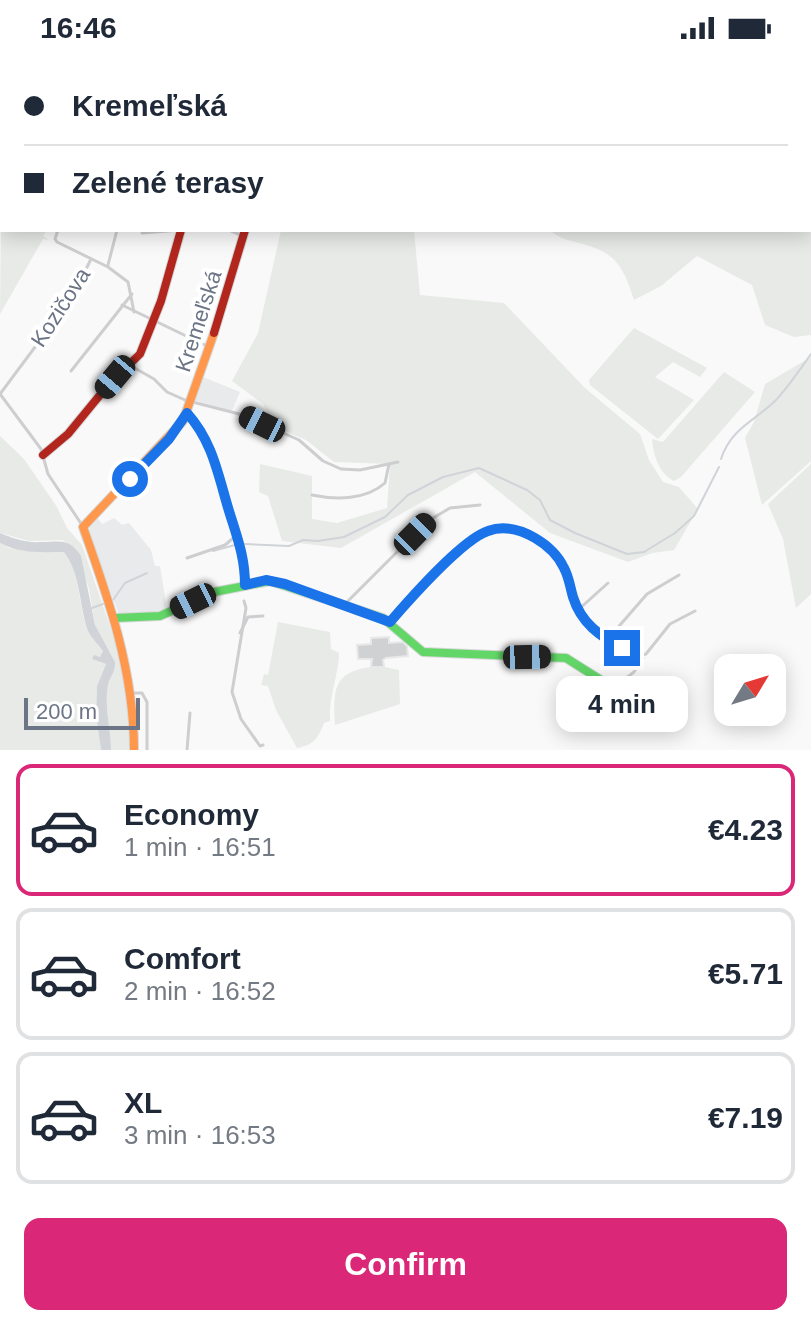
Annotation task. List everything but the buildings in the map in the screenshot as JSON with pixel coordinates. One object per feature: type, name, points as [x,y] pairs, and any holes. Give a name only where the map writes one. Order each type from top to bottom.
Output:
[{"type":"street","points":[[58,232],[56,241],[108,267],[128,282],[134,312]]},
{"type":"street","points":[[108,267],[117,232]]},
{"type":"street","points":[[142,233],[155,232]]},
{"type":"street","points":[[131,365],[154,321],[180,232]]},
{"type":"street","name":"Kremeľská","points":[[83,527],[169,439],[187,413],[244,233]]},
{"type":"street","name":"Kozičova","points":[[0,394],[73,296],[91,259]]},
{"type":"street","points":[[71,371],[132,294]]},
{"type":"street","points":[[122,305],[210,347]]},
{"type":"street","points":[[43,455],[61,443],[123,367],[131,365],[154,379],[167,392],[245,416],[299,440],[323,461],[341,469],[360,470],[398,462]]},
{"type":"street","points":[[0,394],[43,455],[48,474],[83,527],[115,618],[133,695],[134,750]]},
{"type":"street","points":[[187,413],[207,442],[219,471],[242,549],[245,585]]},
{"type":"street","points":[[312,495],[337,498],[370,492],[385,483],[389,464]]},
{"type":"street","points":[[344,605],[428,521],[450,508],[480,505]]},
{"type":"street","points":[[390,622],[472,540],[500,528],[519,531],[550,549],[564,568],[578,610],[588,624],[607,640],[643,658]]},
{"type":"street","points":[[187,558],[225,545],[238,534]]},
{"type":"street","points":[[607,640],[647,594],[679,575]]},
{"type":"street","points":[[115,618],[160,616],[214,592],[270,581],[390,622],[413,646],[426,653],[566,658],[634,701]]},
{"type":"street","points":[[578,610],[608,583]]},
{"type":"street","points":[[244,601],[246,608],[232,692],[241,719],[260,746],[263,745]]},
{"type":"street","points":[[621,682],[634,672],[670,624],[695,611]]},
{"type":"street","points":[[240,633],[248,617],[263,616]]},
{"type":"street","points":[[133,695],[146,696],[147,750]]},
{"type":"street","points":[[187,750],[190,713]]},
{"type":"shaded area","points":[[1,232],[46,232],[43,236],[49,240],[43,239],[0,314]]},
{"type":"shaded area","points":[[281,232],[414,232],[420,295],[504,303],[585,388],[640,434],[649,460],[663,482],[679,487],[698,509],[674,550],[652,553],[628,562],[550,533],[475,472],[341,548],[282,541],[268,496],[259,492],[260,464],[312,476],[312,519],[337,523],[387,508],[390,464],[334,462],[306,440],[275,427],[263,404],[232,381],[258,333]]},
{"type":"shaded area","points":[[553,232],[811,232],[811,335],[794,337],[765,325],[752,285],[697,256],[661,286],[634,300],[622,269],[610,256]]},
{"type":"shaded area","points":[[634,328],[707,368],[700,377],[673,362],[655,377],[694,400],[658,439],[590,385],[589,380]]},
{"type":"shaded area","points":[[811,357],[811,461],[762,505],[745,438],[754,422],[765,384]]},
{"type":"shaded area","points":[[724,372],[755,392],[681,477],[674,481],[664,474],[658,463],[652,439],[663,442]]},
{"type":"shaded area","points":[[203,377],[240,392],[232,411],[194,400]]},
{"type":"shaded area","points":[[0,436],[24,459],[57,507],[67,528],[82,545],[116,644],[127,701],[130,750],[111,750],[107,693],[115,662],[95,625],[89,589],[76,548],[62,540],[29,541],[0,533]]},
{"type":"shaded area","points":[[811,464],[811,594],[796,608],[783,539],[768,504]]},
{"type":"shaded area","points":[[96,516],[102,524],[114,518],[122,525],[129,523],[151,550],[155,566],[160,566],[167,609],[147,614],[119,614],[89,535],[90,522]]},
{"type":"shaded area","points":[[0,533],[30,542],[68,543],[81,556],[95,625],[115,662],[107,693],[111,750],[101,750],[96,715],[97,686],[106,664],[92,659],[94,655],[100,657],[103,651],[88,631],[70,561],[64,552],[31,552],[8,547],[0,543]]},
{"type":"shaded area","points":[[0,543],[9,548],[65,552],[70,561],[88,631],[104,652],[92,659],[106,664],[97,686],[96,715],[101,750],[0,750]]},
{"type":"shaded area","points":[[278,622],[330,632],[331,649],[339,653],[330,721],[324,723],[317,737],[303,747],[297,748],[276,710],[268,686],[261,685],[264,674],[268,675]]},
{"type":"shaded area","points":[[386,658],[383,661],[385,667],[399,670],[400,704],[335,725],[335,693],[342,678],[358,669],[371,667],[370,659]]},
{"type":"waterway","points":[[721,459],[731,440],[776,400],[811,354]]},
{"type":"waterway","points":[[245,544],[289,546],[303,540],[344,537],[385,517],[408,495],[443,477],[479,468],[527,490],[540,500],[550,520],[575,533],[627,554],[644,552],[675,533],[694,516],[719,467]]},
{"type":"waterway","points":[[213,551],[235,545]]},
{"type":"waterway","points":[[113,600],[125,583],[147,573]]},
{"type":"waterway","points":[[89,609],[103,604]]},
{"type":"traffic: fast","points":[[115,618],[160,616],[214,592],[270,581],[383,618],[423,652],[566,658],[634,701]]},
{"type":"traffic: slow","points":[[134,750],[125,664],[111,609],[83,527],[183,421],[214,333]]},
{"type":"traffic: jam","points":[[43,455],[68,434],[109,384],[140,354],[161,301],[180,232]]},
{"type":"traffic: jam","points":[[214,333],[244,232]]},
{"type":"route","points":[[130,479],[169,439],[187,413],[214,455],[245,562],[245,585],[266,580],[285,584],[390,622],[472,540],[490,530],[510,529],[528,534],[550,549],[564,568],[578,610],[588,624],[598,634],[622,648]]}]
